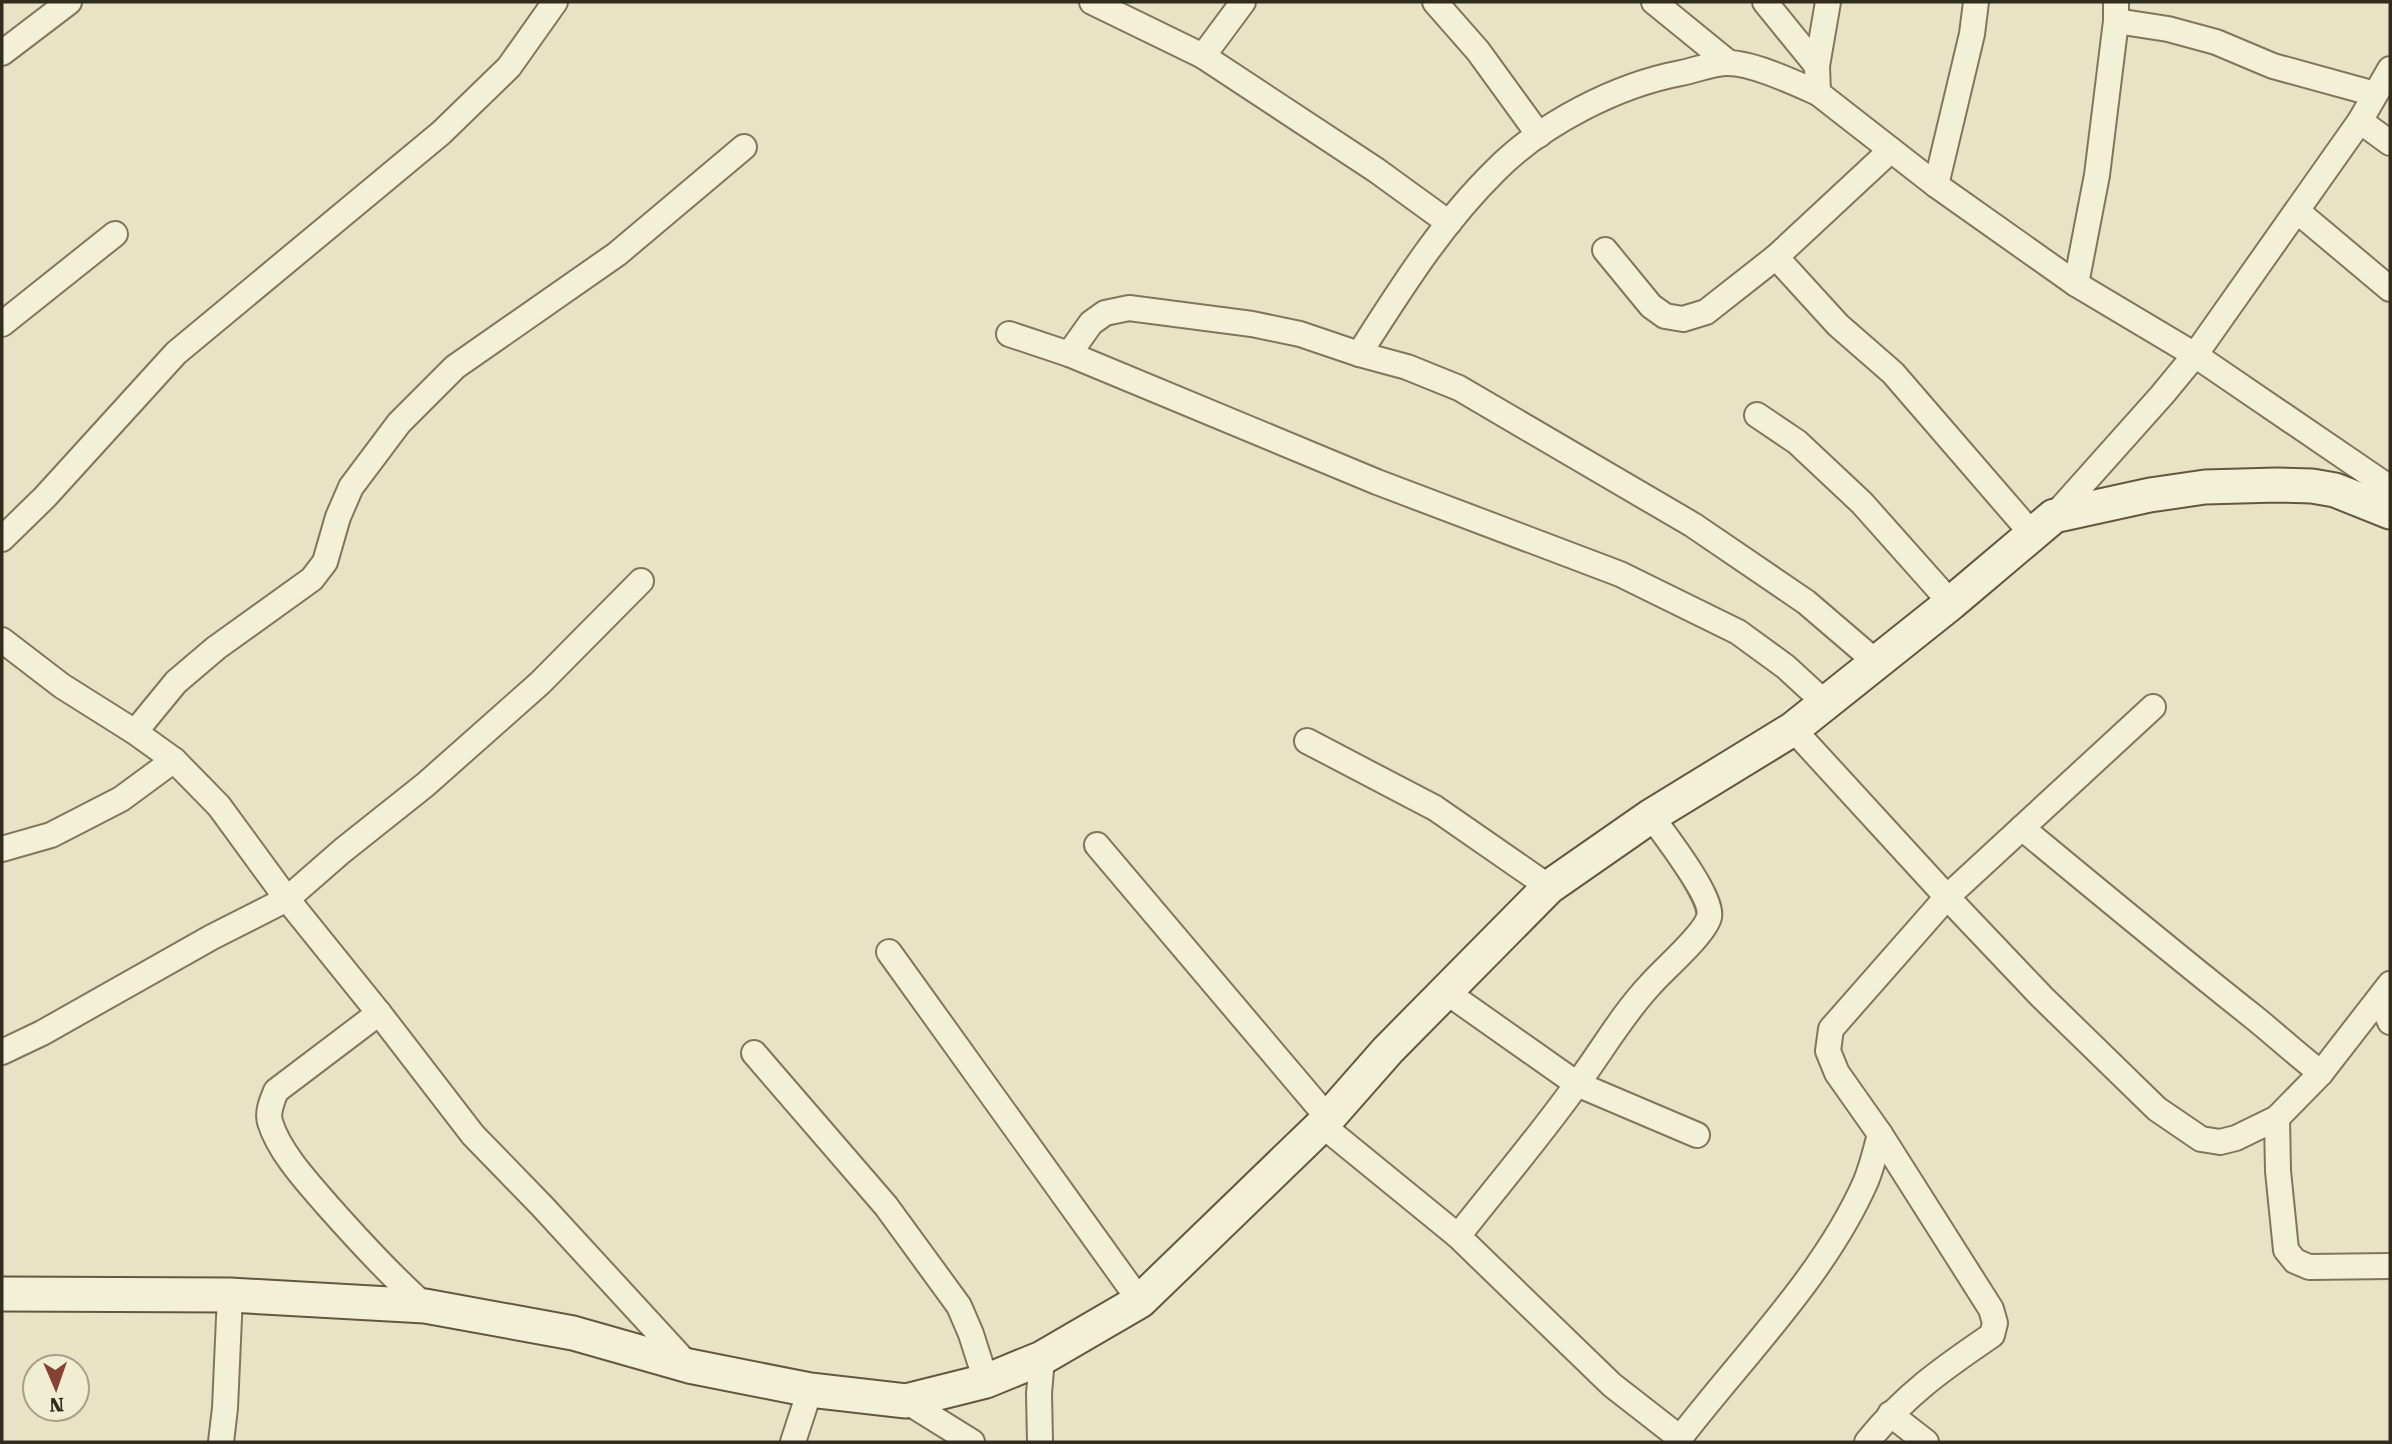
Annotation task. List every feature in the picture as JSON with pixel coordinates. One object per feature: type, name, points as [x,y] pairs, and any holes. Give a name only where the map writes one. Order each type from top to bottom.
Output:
[{"type":"street","points":[[2,53],[69,2]]},
{"type":"street","points":[[2,539],[45,497],[176,353],[441,133],[509,67],[555,2]]},
{"type":"street","points":[[1092,2],[1203,56],[1376,170],[1449,223]]},
{"type":"street","points":[[1203,56],[1243,2]]},
{"type":"street","points":[[1435,2],[1478,51],[1539,135]]},
{"type":"street","points":[[1654,2],[1728,63]]},
{"type":"street","points":[[1765,2],[1816,66]]},
{"type":"street","points":[[1818,93],[1816,66],[1828,2]]},
{"type":"street","points":[[1937,184],[1972,34],[1976,2]]},
{"type":"street","points":[[2076,284],[2097,175],[2116,11],[2216,42],[2273,66],[2375,94]]},
{"type":"street","points":[[1359,354],[1449,223],[1496,170],[1539,135],[1605,96],[1658,77],[1728,63],[1773,74],[1818,93],[1891,150],[2076,284],[2195,355],[2389,504]]},
{"type":"street","points":[[2,1294],[230,1295],[425,1306],[573,1333],[689,1366],[810,1390],[906,1401],[986,1381],[1042,1358],[1140,1301],[1326,1122],[1388,1050],[1549,887],[1651,816],[1793,729],[2043,526],[2195,355],[2360,121],[2390,69]]},
{"type":"street","points":[[2360,121],[2390,144]]},
{"type":"street","points":[[135,732],[176,682],[216,648],[312,579],[325,562],[338,517],[351,487],[399,423],[455,367],[617,254],[744,147]]},
{"type":"street","points":[[1605,250],[1651,306],[1664,316],[1683,318],[1706,312],[1776,257],[1891,150]]},
{"type":"street","points":[[2297,211],[2390,289]]},
{"type":"street","points":[[2,324],[115,234]]},
{"type":"street","points":[[1776,257],[1838,325],[1893,373],[2043,526]]},
{"type":"street","points":[[1069,354],[1091,323],[1105,313],[1129,308],[1252,324],[1300,334],[1407,367],[1459,387],[1693,525],[1806,601],[1875,663]]},
{"type":"street","points":[[1009,334],[1069,354],[1377,482],[1620,574],[1738,632],[1786,667],[1825,702]]},
{"type":"street","points":[[1757,415],[1797,442],[1861,503],[1951,603]]},
{"type":"street","points":[[2043,526],[2178,491],[2205,487],[2312,486],[2389,504]]},
{"type":"street","points":[[2,1052],[212,937],[287,900],[342,851],[425,785],[540,683],[641,582]]},
{"type":"street","points":[[2,639],[62,686],[174,760],[219,806],[287,900],[379,1013],[472,1135],[542,1206],[689,1366]]},
{"type":"street","points":[[1867,1442],[1890,1414],[1932,1376],[1992,1335],[1995,1323],[1991,1309],[1880,1135],[1837,1073],[1828,1051],[1831,1029],[1947,897],[2152,707]]},
{"type":"street","points":[[1793,729],[2042,997],[2157,1109],[2201,1139],[2221,1142],[2236,1138],[2277,1118],[2321,1073],[2385,992]]},
{"type":"street","points":[[1307,741],[1435,808],[1549,887]]},
{"type":"street","points":[[2,849],[51,835],[121,799],[174,760]]},
{"type":"street","points":[[1458,1236],[1577,1084],[1619,1021],[1706,924],[1709,907],[1703,891],[1651,816]]},
{"type":"street","points":[[2022,828],[2321,1073]]},
{"type":"street","points":[[1097,845],[1326,1122],[1458,1236],[1612,1385],[1679,1440],[1814,1270],[1866,1180],[1880,1135]]},
{"type":"street","points":[[889,952],[1140,1301]]},
{"type":"street","points":[[1445,990],[1577,1084],[1698,1135]]},
{"type":"street","points":[[2385,992],[2390,1022]]},
{"type":"street","points":[[379,1013],[276,1091],[270,1105],[270,1121],[288,1158],[308,1183],[384,1269],[425,1306]]},
{"type":"street","points":[[754,1053],[886,1206],[959,1306],[986,1381]]},
{"type":"street","points":[[2277,1118],[2278,1171],[2286,1250],[2295,1261],[2309,1267],[2390,1266]]},
{"type":"street","points":[[221,1442],[230,1295]]},
{"type":"street","points":[[1040,1442],[1039,1393],[1042,1358]]},
{"type":"street","points":[[793,1442],[810,1390]]},
{"type":"street","points":[[906,1401],[972,1442]]},
{"type":"street","points":[[1890,1414],[1926,1442]]}]
